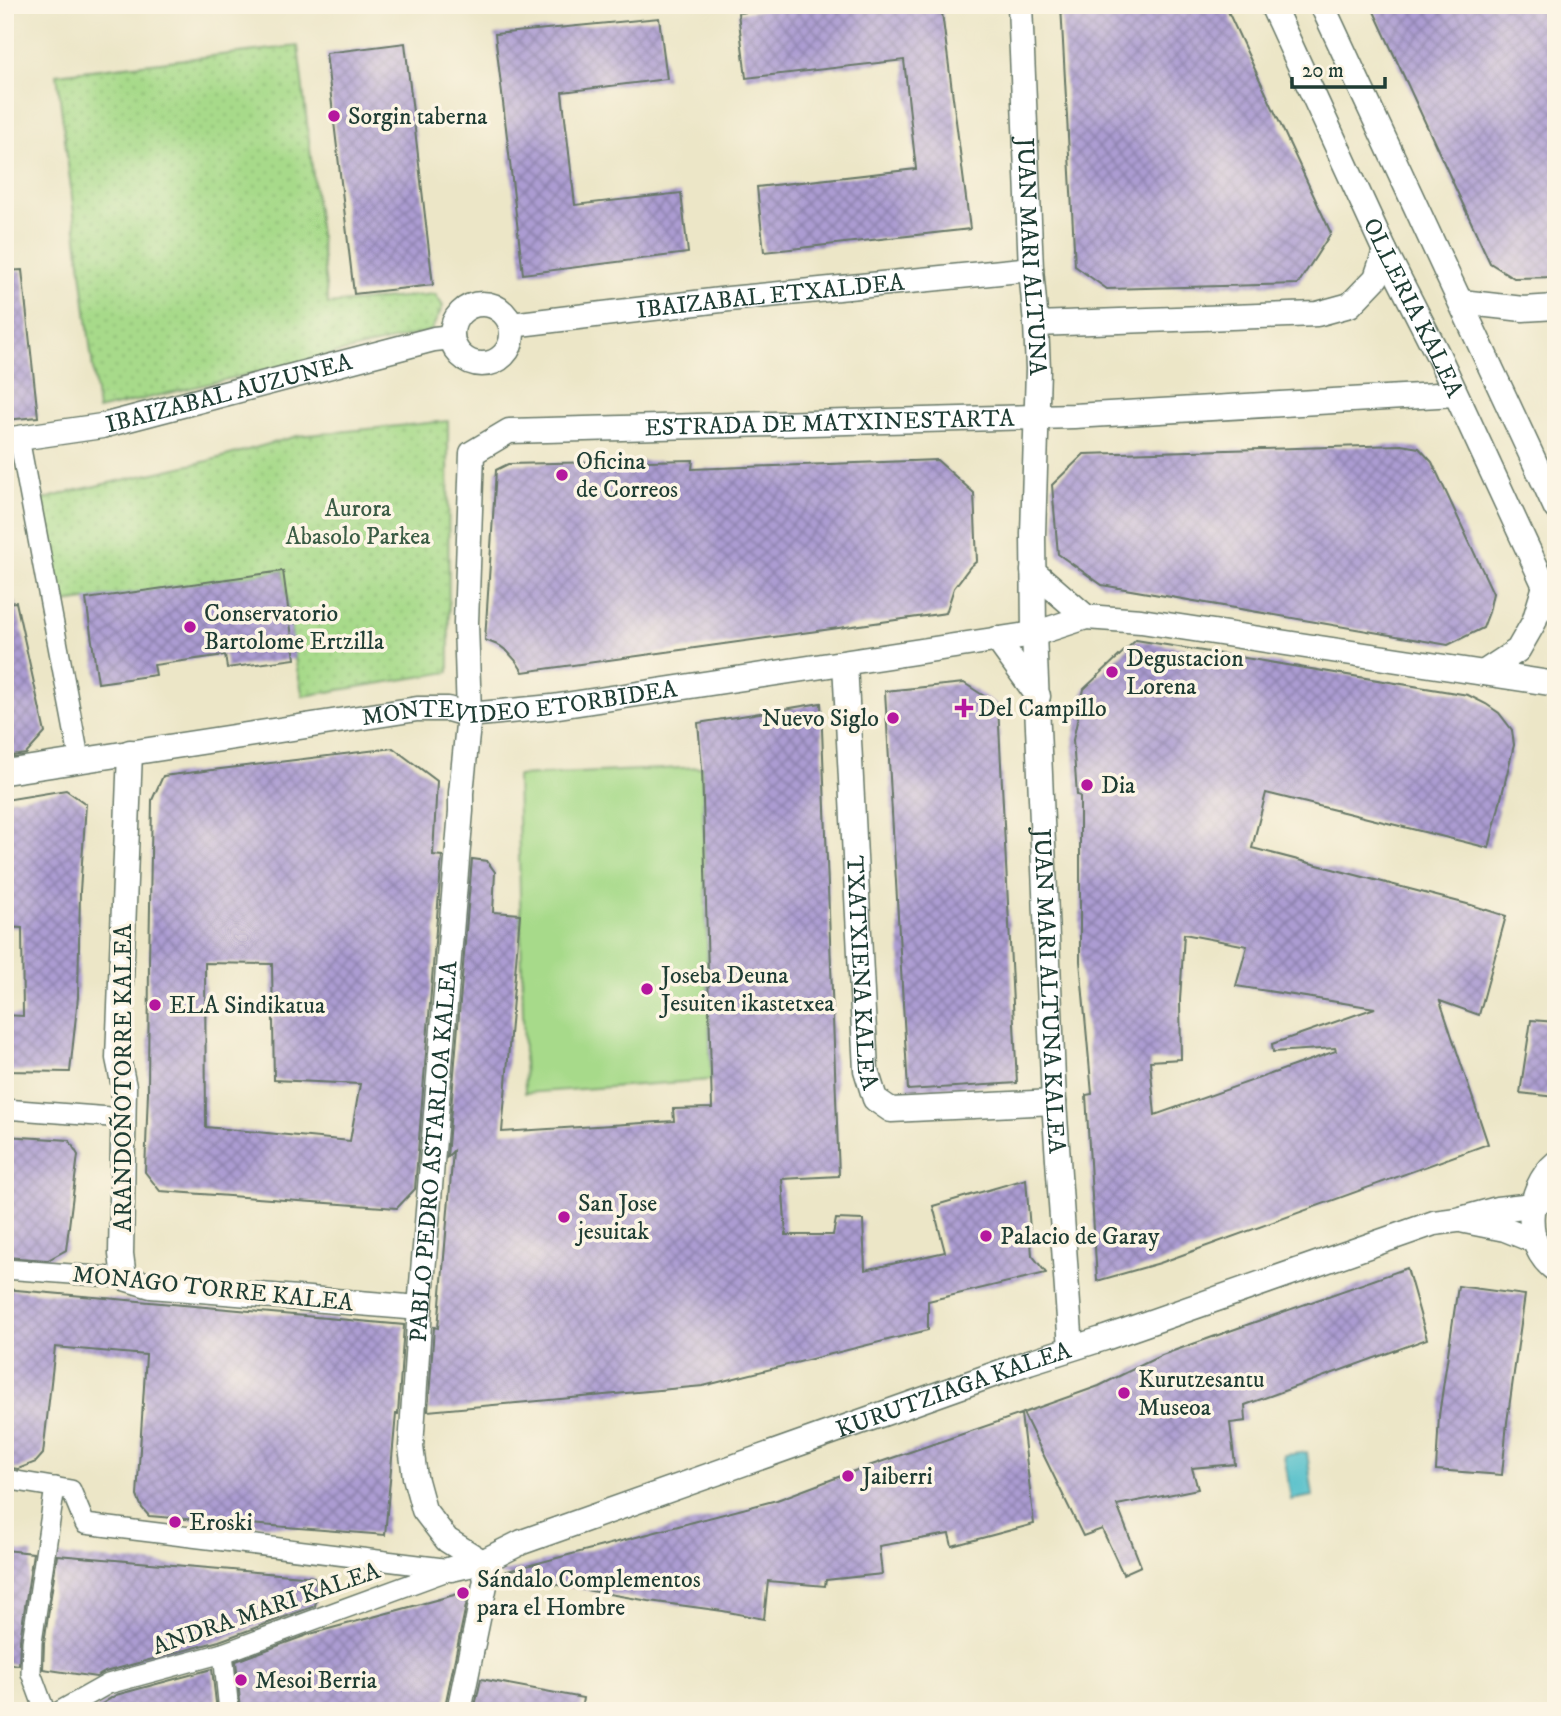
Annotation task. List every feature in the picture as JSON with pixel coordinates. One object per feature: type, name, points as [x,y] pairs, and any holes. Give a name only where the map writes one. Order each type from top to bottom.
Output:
[{"type":"street","name":"JUAN MARI ALTUNA","points":[[1020,5],[1031,269],[1036,324],[1034,634]]},
{"type":"street","name":"OLLERIA KALEA","points":[[1272,5],[1385,251],[1438,355],[1556,610]]},
{"type":"street","name":"OLLERIA KALEA","points":[[1322,5],[1556,508]]},
{"type":"street","points":[[1036,324],[1317,314],[1350,305],[1376,278],[1385,251]]},
{"type":"street","name":"IBAIZABAL ETXALDEA","points":[[511,325],[729,299],[1031,269]]},
{"type":"street","points":[[1461,302],[1523,309],[1556,307]]},
{"type":"street","points":[[477,304],[495,307],[506,315],[513,338],[508,351],[498,361],[484,365],[465,359],[456,350],[452,337],[454,322],[463,310],[477,304]]},
{"type":"street","name":"IBAIZABAL AUZUNEA","points":[[12,439],[102,426],[434,339],[452,337]]},
{"type":"street","name":"ESTRADA DE MATXINESTARTA","points":[[469,715],[466,623],[472,453],[509,431],[1037,416],[1455,394]]},
{"type":"street","points":[[12,439],[77,747]]},
{"type":"street","points":[[1033,571],[1086,617],[1141,621],[1556,684]]},
{"type":"street","points":[[1483,673],[1518,650],[1534,622],[1545,586]]},
{"type":"street","name":"MONTEVIDEO ETORBIDEA","points":[[5,772],[417,709],[448,709],[469,715],[552,707],[1034,634],[1086,617]]},
{"type":"street","name":"JUAN MARI ALTUNA KALEA","points":[[1034,634],[1054,1102],[1071,1348]]},
{"type":"street","points":[[996,639],[1038,696]]},
{"type":"street","name":"TXATXIENA KALEA","points":[[845,663],[866,1070],[875,1098],[891,1110],[1054,1102]]},
{"type":"street","name":"PABLO PEDRO ASTARLOA KALEA","points":[[469,715],[411,1447],[415,1478],[424,1510],[447,1540],[482,1562]]},
{"type":"street","name":"ARANDOÑOTORRE KALEA","points":[[124,1278],[121,1254],[124,1087],[118,1058],[130,752]]},
{"type":"street","points":[[5,1109],[123,1118]]},
{"type":"street","points":[[1556,1163],[1546,1171],[1537,1186],[1533,1205],[1533,1236],[1548,1265],[1556,1270]]},
{"type":"street","name":"KURUTZIAGA KALEA","points":[[451,1569],[482,1562],[522,1542],[1434,1223],[1497,1209],[1533,1205],[1556,1191]]},
{"type":"street","name":"KURUTZIAGA KALEA","points":[[1457,1220],[1505,1230],[1535,1241]]},
{"type":"street","name":"MONAGO TORRE KALEA","points":[[5,1269],[124,1278],[151,1286],[420,1308]]},
{"type":"street","points":[[5,1479],[71,1490],[85,1524],[451,1569]]},
{"type":"street","points":[[45,1711],[31,1673],[32,1642],[55,1488]]},
{"type":"street","points":[[459,1711],[486,1580],[482,1562]]},
{"type":"street","name":"ANDRA MARI KALEA","points":[[60,1711],[108,1684],[223,1653],[451,1569]]},
{"type":"street","points":[[223,1653],[229,1711]]},
{"type":"green space","points":[[298,46],[328,304],[435,294],[443,306],[431,331],[98,410],[57,74]]},
{"type":"green space","name":"Aurora Abasolo Parkea","points":[[448,421],[449,672],[303,696],[283,571],[50,605],[31,503],[208,461],[297,436]]},
{"type":"green space","points":[[702,767],[711,1080],[525,1093],[517,776]]},
{"type":"water","points":[[1307,1452],[1313,1496],[1291,1500],[1284,1455]]},
{"type":"building","points":[[804,5],[941,5],[970,229],[764,252],[757,187],[916,169],[904,60],[746,78],[738,13]]},
{"type":"building","points":[[1061,5],[1225,5],[1331,233],[1298,284],[1107,289],[1075,266]]},
{"type":"building","points":[[1371,5],[1556,5],[1556,277],[1514,278],[1490,263]]},
{"type":"building","points":[[659,18],[667,79],[562,92],[575,205],[681,193],[688,253],[523,274],[495,34]]},
{"type":"building","points":[[405,43],[433,285],[354,294],[326,53]]},
{"type":"building","points":[[22,270],[38,417],[5,420],[5,271]]},
{"type":"building","points":[[1401,445],[1419,448],[1432,462],[1493,593],[1483,628],[1448,645],[1102,585],[1058,554],[1052,485],[1084,454]]},
{"type":"building","points":[[693,460],[692,469],[937,460],[974,493],[977,561],[954,588],[946,613],[523,672],[508,652],[485,640],[496,470],[508,464]]},
{"type":"building","name":"Conservatorio Bartolome Ertzilla","points":[[283,571],[295,659],[227,668],[225,655],[154,665],[156,675],[98,683],[86,599]]},
{"type":"building","points":[[16,602],[45,733],[26,754],[5,757],[5,603]]},
{"type":"building","points":[[1136,640],[1468,695],[1499,713],[1512,730],[1514,745],[1489,848],[1266,793],[1252,848],[1506,916],[1479,1015],[1440,1001],[1488,1144],[1160,1263],[1097,1281],[1086,1095],[1092,1094],[1080,961],[1080,796],[1077,795],[1073,740],[1084,689]],"holes":[[[1184,934],[1247,946],[1236,986],[1375,1008],[1272,1044],[1273,1052],[1335,1048],[1336,1051],[1155,1115],[1150,1061],[1181,1059],[1180,1000]]]},
{"type":"building","points":[[964,683],[998,705],[1017,1083],[908,1090],[885,691]]},
{"type":"building","name":"Joseba Deuna Jesuiten ikastetxea","points":[[821,703],[839,1176],[782,1179],[786,1235],[833,1235],[836,1219],[863,1220],[865,1270],[945,1252],[933,1206],[1026,1179],[1032,1255],[1046,1273],[928,1301],[928,1330],[703,1386],[428,1411],[453,1151],[447,1157],[472,859],[487,861],[495,872],[493,912],[520,914],[502,1132],[674,1121],[673,1109],[712,1108],[702,767],[698,723]]},
{"type":"building","points":[[393,748],[437,781],[433,855],[442,856],[415,1189],[397,1208],[160,1191],[145,1172],[152,800],[163,776]],"holes":[[[205,963],[272,964],[274,1080],[360,1084],[350,1141],[206,1127]]]},
{"type":"building","points":[[66,790],[86,804],[80,891],[78,997],[70,1072],[5,1071],[5,1015],[23,1016],[22,928],[5,927],[5,800]]},
{"type":"building","points":[[1531,1020],[1556,1022],[1556,1097],[1520,1093]]},
{"type":"building","points":[[5,1136],[69,1140],[78,1155],[66,1250],[48,1260],[5,1257]]},
{"type":"building","points":[[1407,1268],[1427,1339],[1245,1405],[1246,1421],[1230,1423],[1235,1464],[1192,1468],[1198,1489],[1117,1505],[1141,1566],[1123,1574],[1102,1529],[1083,1536],[1023,1413],[1099,1386],[1162,1355]]},
{"type":"building","points":[[1458,1286],[1525,1295],[1502,1475],[1436,1470],[1439,1415]]},
{"type":"building","points":[[5,1289],[404,1325],[385,1535],[149,1516],[137,1496],[146,1355],[55,1347],[43,1454],[36,1462],[18,1469],[5,1467]]},
{"type":"building","points":[[1021,1414],[1034,1524],[952,1546],[949,1534],[879,1546],[882,1574],[826,1580],[825,1586],[768,1581],[764,1619],[500,1575],[777,1500]]},
{"type":"building","points":[[5,1550],[33,1553],[20,1640],[19,1665],[5,1663]]},
{"type":"building","points":[[57,1555],[314,1577],[318,1591],[315,1606],[219,1641],[105,1672],[96,1677],[43,1669],[44,1643]]},
{"type":"building","points":[[469,1591],[444,1711],[241,1711],[236,1661],[310,1634]]},
{"type":"building","points":[[212,1669],[217,1711],[91,1711],[116,1695]]},
{"type":"building","points":[[481,1679],[583,1698],[581,1711],[474,1711]]},
{"type":"place","name":"Sorgin taberna","points":[[334,116]]},
{"type":"place","name":"Oficina de Correos","points":[[562,475]]},
{"type":"place","name":"Conservatorio Bartolome Ertzilla","points":[[190,627]]},
{"type":"place","name":"Degustacion Lorena","points":[[1112,672]]},
{"type":"place","name":"Del Campillo","points":[[964,708]]},
{"type":"place","name":"Nuevo Siglo","points":[[893,718]]},
{"type":"place","name":"Dia","points":[[1087,785]]},
{"type":"place","name":"Joseba Deuna Jesuiten ikastetxea","points":[[647,989]]},
{"type":"place","name":"ELA Sindikatua","points":[[155,1005]]},
{"type":"place","name":"San Jose jesuitak","points":[[564,1217]]},
{"type":"place","name":"Palacio de Garay","points":[[986,1236]]},
{"type":"place","name":"Kurutzesantu Museoa","points":[[1124,1393]]},
{"type":"place","name":"Jaiberri","points":[[848,1476]]},
{"type":"place","name":"Eroski","points":[[175,1522]]},
{"type":"place","name":"Sándalo Complementos para el Hombre","points":[[463,1593]]},
{"type":"place","name":"Mesoi Berria","points":[[241,1680]]}]
